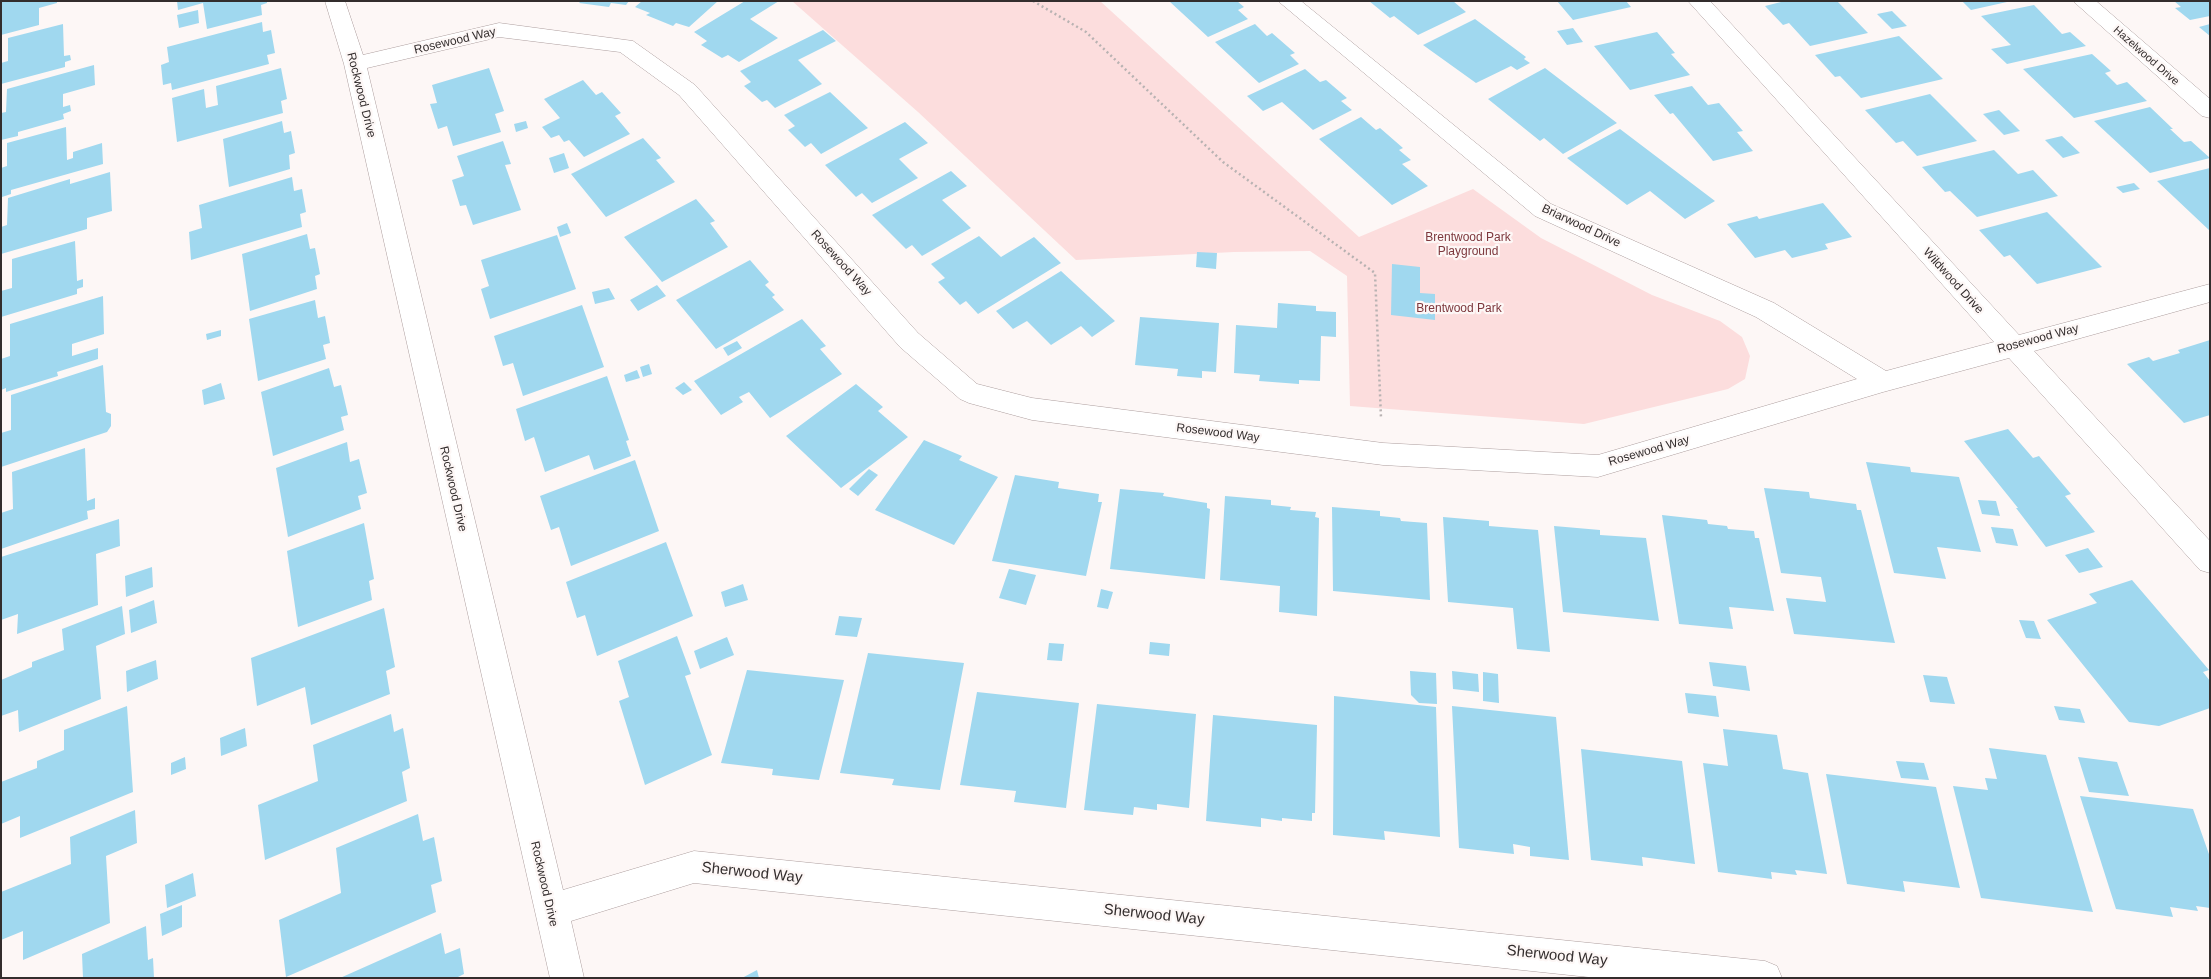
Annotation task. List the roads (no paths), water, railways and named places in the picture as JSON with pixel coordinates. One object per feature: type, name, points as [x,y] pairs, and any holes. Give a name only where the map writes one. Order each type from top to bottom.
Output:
[{"type":"street","name":"Rockwood Drive","points":[[335,1],[355,64],[567,978]]},
{"type":"street","name":"Briarwood Drive","points":[[1288,1],[1544,210],[1765,310],[1883,382]]},
{"type":"street","name":"Wildwood Drive","points":[[1698,1],[2210,561]]},
{"type":"street","name":"Hazelwood Drive","points":[[2083,1],[2210,111]]},
{"type":"street","name":"Rosewood Way","points":[[355,64],[499,30],[626,46],[687,90],[909,340],[969,392],[1032,409],[1383,454],[1598,466],[1883,382],[2210,293]]},
{"type":"street","name":"Sherwood Way","points":[[550,911],[694,867],[1765,978]]},
{"type":"park label","name":"Brentwood Park Playground","points":[[1468,245]]},
{"type":"park label","name":"Brentwood Park","points":[[1459,309]]}]
